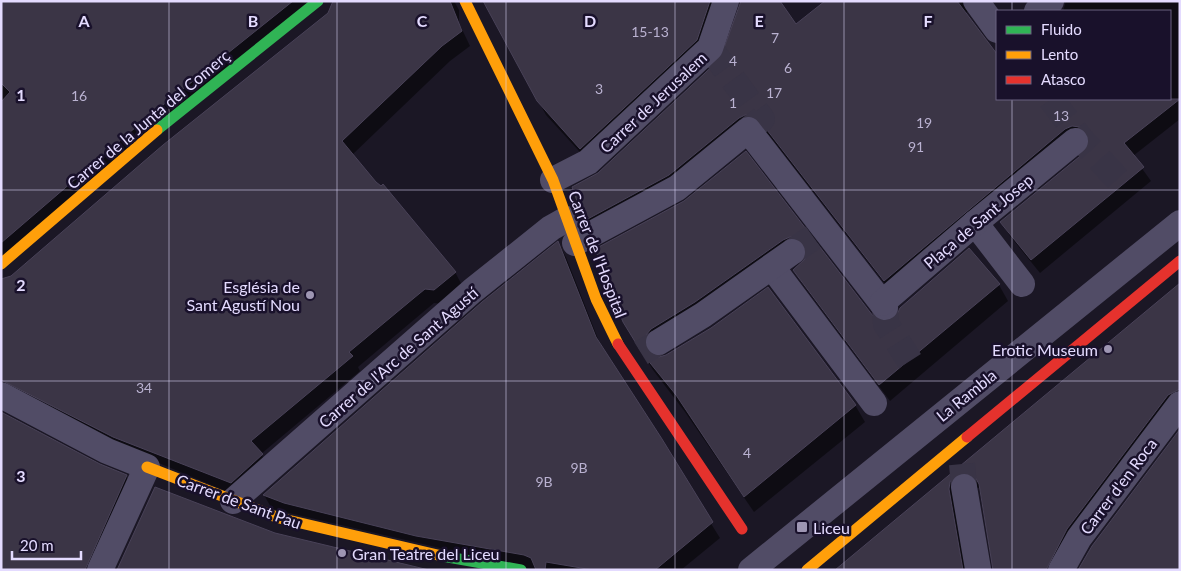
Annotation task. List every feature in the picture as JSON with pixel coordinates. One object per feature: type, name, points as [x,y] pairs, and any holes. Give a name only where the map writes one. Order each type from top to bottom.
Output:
[{"type":"street","name":"Carrer de la Junta del Comerç","points":[[1,264],[153,133],[318,1]]},
{"type":"street","name":"Carrer de l'Hospital","points":[[465,1],[553,180],[599,307],[643,352],[745,535]]},
{"type":"street","name":"Carrer de Jerusalem","points":[[553,180],[588,162],[710,48],[726,1]]},
{"type":"street","points":[[976,1],[996,29]]},
{"type":"street","points":[[1038,10],[1051,1]]},
{"type":"street","name":"Plaça de Sant Josep","points":[[575,243],[677,188],[748,130],[823,229],[884,305],[975,222],[1075,141]]},
{"type":"street","name":"Carrer de l'Arc de Sant Agustí","points":[[233,501],[472,291],[551,228],[567,219]]},
{"type":"street","points":[[975,222],[1022,284]]},
{"type":"street","name":"La Rambla","points":[[745,535],[753,569],[1023,339],[1180,223]]},
{"type":"street","points":[[643,352],[782,260],[874,403]]},
{"type":"street","name":"La Rambla","points":[[807,570],[1180,261]]},
{"type":"street","points":[[1023,339],[1038,370]]},
{"type":"street","name":"Carrer de Sant Pau","points":[[1,395],[107,451],[280,518],[413,551],[521,570]]},
{"type":"street","name":"Carrer d'en Roca","points":[[1061,570],[1079,538],[1180,404]]},
{"type":"street","points":[[100,570],[147,467]]},
{"type":"street","points":[[964,487],[978,569]]},
{"type":"building","points":[[1,1],[293,1],[143,121],[1,243],[1,102],[10,92],[1,83]]},
{"type":"building","points":[[333,1],[450,1],[462,31],[442,46],[342,141],[376,182],[381,186],[383,184],[456,272],[434,290],[425,289],[414,298],[349,352],[353,356],[251,441],[263,454],[231,483],[113,437],[1,380],[1,279],[11,276],[163,145],[328,13]]},
{"type":"building","points":[[483,1],[710,1],[697,40],[580,149],[537,101]]},
{"type":"building","points":[[741,1],[780,1],[796,24],[825,1],[957,1],[996,53],[996,100],[1180,99],[1124,143],[1144,167],[1031,260],[1000,222],[1085,152],[1089,146],[1090,138],[1086,131],[1080,127],[1072,126],[1065,129],[884,281],[760,121],[753,116],[745,115],[739,118],[669,175],[584,221],[572,187],[598,173],[720,59]]},
{"type":"building","points":[[746,151],[873,316],[879,321],[887,322],[895,319],[900,308],[969,248],[1000,284],[879,385],[793,270],[805,259],[807,251],[804,244],[798,238],[790,237],[783,240],[695,302],[651,329],[646,335],[644,342],[646,349],[652,355],[659,357],[666,355],[711,328],[768,287],[856,405],[744,497],[676,395],[642,353],[623,322],[595,249],[684,201]]},
{"type":"building","points":[[558,241],[596,337],[713,522],[655,570],[593,570],[546,562],[545,570],[536,570],[531,558],[524,555],[416,536],[284,503],[263,495],[482,302]]},
{"type":"building","points":[[1180,283],[1180,389],[1168,395],[1067,529],[1046,570],[993,570],[979,484],[975,477],[969,473],[962,472],[954,476],[950,482],[949,489],[963,570],[835,570]]},
{"type":"building","points":[[1,412],[100,464],[127,475],[85,570],[1,570]]},
{"type":"building","points":[[1180,429],[1180,570],[1078,570],[1092,546]]},
{"type":"building","points":[[155,487],[275,533],[429,570],[117,570]]},
{"type":"tunnel","points":[[710,48],[762,119],[748,130]]},
{"type":"tunnel","points":[[1052,100],[1080,138],[1122,184]]},
{"type":"tunnel","points":[[792,252],[822,231]]},
{"type":"tunnel","points":[[885,307],[886,324],[910,361]]},
{"type":"tunnel","points":[[641,353],[659,342]]},
{"type":"tunnel","points":[[962,464],[964,487]]},
{"type":"traffic: fast","points":[[157,130],[318,1]]},
{"type":"traffic: fast","points":[[442,556],[521,570]]},
{"type":"traffic: slow","points":[[465,1],[553,180],[596,299],[618,344]]},
{"type":"traffic: slow","points":[[1,264],[157,130]]},
{"type":"traffic: slow","points":[[807,570],[967,437]]},
{"type":"traffic: slow","points":[[147,467],[279,518],[442,556]]},
{"type":"traffic: jam","points":[[967,437],[1180,261]]},
{"type":"traffic: jam","points":[[618,344],[742,529]]},
{"type":"place","name":"Església de Sant Agustí Nou","points":[[310,295]]},
{"type":"place","name":"Erotic Museum","points":[[1108,349]]},
{"type":"place","name":"Liceu","points":[[802,527]]},
{"type":"place","name":"Gran Teatre del Liceu","points":[[342,553]]}]
